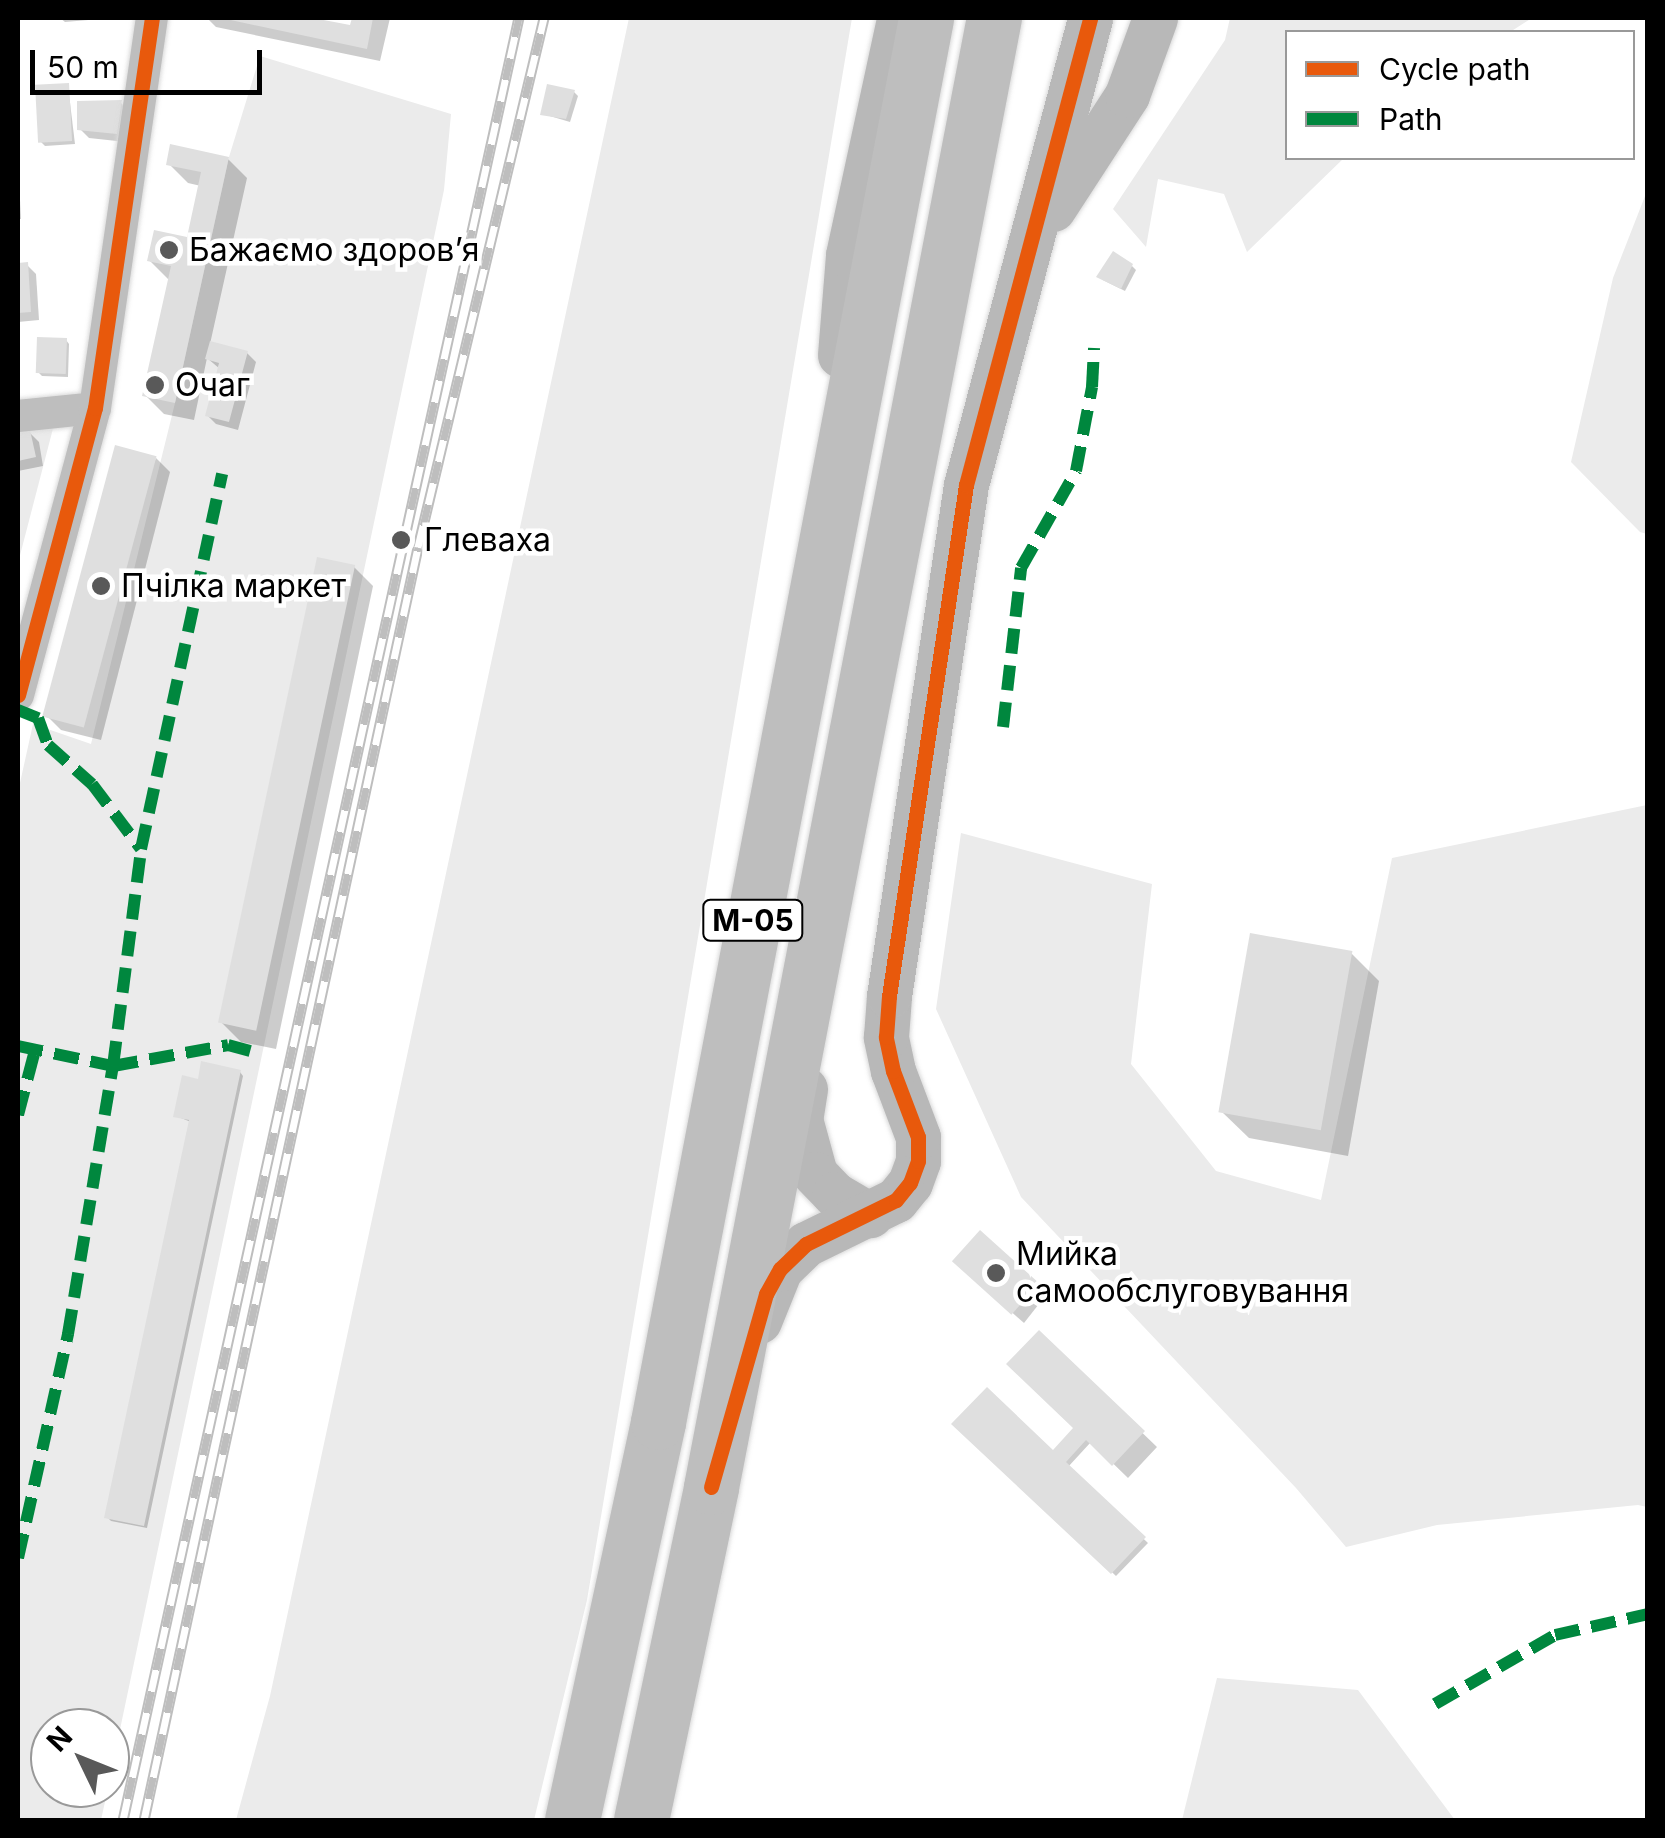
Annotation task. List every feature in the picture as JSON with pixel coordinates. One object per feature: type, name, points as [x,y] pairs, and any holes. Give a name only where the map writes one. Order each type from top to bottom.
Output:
[{"type":"highway","name":"М-05","points":[[572,1820],[662,1405],[926,18]]},
{"type":"highway","name":"М-05","points":[[641,1820],[712,1486],[994,18]]},
{"type":"highway","points":[[657,1820],[658,1746]]},
{"type":"street","points":[[18,695],[95,408],[152,18]]},
{"type":"street","points":[[825,533],[848,255],[900,18]]},
{"type":"street","points":[[712,1486],[766,1294],[780,1269],[806,1244],[896,1200],[910,1183],[918,1161],[918,1137],[893,1071],[886,1037],[889,996],[966,486],[1090,18]]},
{"type":"street","points":[[1032,240],[1127,96],[1155,18]]},
{"type":"street","points":[[18,416],[95,408]]},
{"type":"street","points":[[813,960],[816,1021],[800,1120],[804,1147],[815,1174],[834,1194],[870,1215]]},
{"type":"shaded area","points":[[629,18],[852,18],[587,1600],[534,1820],[236,1820],[270,1696]]},
{"type":"shaded area","points":[[1230,18],[1532,18],[1513,30],[1285,30],[1285,160],[1342,160],[1247,252],[1224,194],[1158,179],[1146,247],[1113,209],[1225,40]]},
{"type":"shaded area","points":[[260,56],[451,114],[444,190],[125,1708],[30,1708],[30,1808],[104,1808],[101,1820],[18,1820],[18,792],[33,724],[91,744],[175,403],[229,157]]},
{"type":"shaded area","points":[[1647,191],[1647,534],[1640,532],[1571,462],[1613,278]]},
{"type":"shaded area","points":[[56,417],[18,563],[18,421]]},
{"type":"shaded area","points":[[1647,805],[1647,1507],[1437,1525],[1346,1547],[1296,1488],[1021,1197],[936,1009],[961,833],[1152,884],[1131,1064],[1216,1171],[1321,1200],[1392,858]]},
{"type":"shaded area","points":[[1217,1678],[1358,1690],[1455,1820],[1182,1820]]},
{"type":"building","points":[[313,18],[350,25],[352,18],[373,18],[367,49],[226,19]]},
{"type":"building","points":[[69,83],[72,141],[38,143],[35,85]]},
{"type":"building","points":[[547,84],[575,90],[566,119],[540,115]]},
{"type":"building","points":[[122,100],[117,134],[77,130],[77,101]]},
{"type":"building","points":[[170,144],[229,157],[175,403],[142,396],[171,266],[147,261],[154,230],[187,237],[201,172],[166,165]]},
{"type":"building","points":[[1113,251],[1133,264],[1121,289],[1096,277]]},
{"type":"building","points":[[28,262],[31,312],[18,313],[18,263]]},
{"type":"building","points":[[37,337],[67,338],[66,374],[36,373]]},
{"type":"building","points":[[210,341],[248,351],[229,422],[205,416],[219,363],[205,359]]},
{"type":"building","points":[[30,430],[36,457],[18,461],[18,433]]},
{"type":"building","name":"Пчілка маркет","points":[[115,445],[157,456],[84,728],[42,716]]},
{"type":"building","points":[[317,557],[355,565],[256,1031],[218,1023]]},
{"type":"building","points":[[1250,933],[1352,951],[1321,1130],[1218,1112]]},
{"type":"building","points":[[201,1061],[241,1070],[144,1526],[104,1518],[189,1120],[173,1117],[182,1075],[198,1079]]},
{"type":"building","name":"Мийка самообслуговування","points":[[980,1230],[1039,1284],[1011,1315],[952,1261]]},
{"type":"building","points":[[1039,1330],[1145,1431],[1112,1466],[1086,1440],[1066,1462],[1146,1537],[1111,1574],[951,1424],[987,1387],[1053,1450],[1073,1428],[1006,1364]]},
{"type":"railway","points":[[123,1820],[519,18]]},
{"type":"railway","points":[[144,1820],[418,547],[544,18]]},
{"type":"marked path","points":[[1003,727],[1021,568],[1076,471],[1092,387],[1094,348]]},
{"type":"marked path","points":[[18,1558],[68,1334],[113,1066],[141,849],[222,474]]},
{"type":"marked path","points":[[18,710],[38,718],[48,745],[92,784],[141,849]]},
{"type":"marked path","points":[[18,1046],[113,1066],[228,1045],[250,1051]]},
{"type":"marked path","points":[[18,1115],[35,1050]]},
{"type":"marked path","points":[[1435,1704],[1555,1635],[1648,1614]]},
{"type":"cycle path","points":[[18,695],[95,408],[152,18]]},
{"type":"cycle path","points":[[711,1487],[766,1294],[780,1269],[806,1244],[896,1200],[910,1183],[918,1161],[918,1137],[893,1071],[886,1037],[889,996],[966,485],[1090,18]]},
{"type":"place","name":"Бажаємо здоровʼя","points":[[169,250]]},
{"type":"place","name":"Очаг","points":[[155,385]]},
{"type":"place","name":"Глеваха","points":[[401,540]]},
{"type":"place","name":"Пчілка маркет","points":[[101,586]]},
{"type":"place","name":"Мийка самообслуговування","points":[[996,1273]]}]
